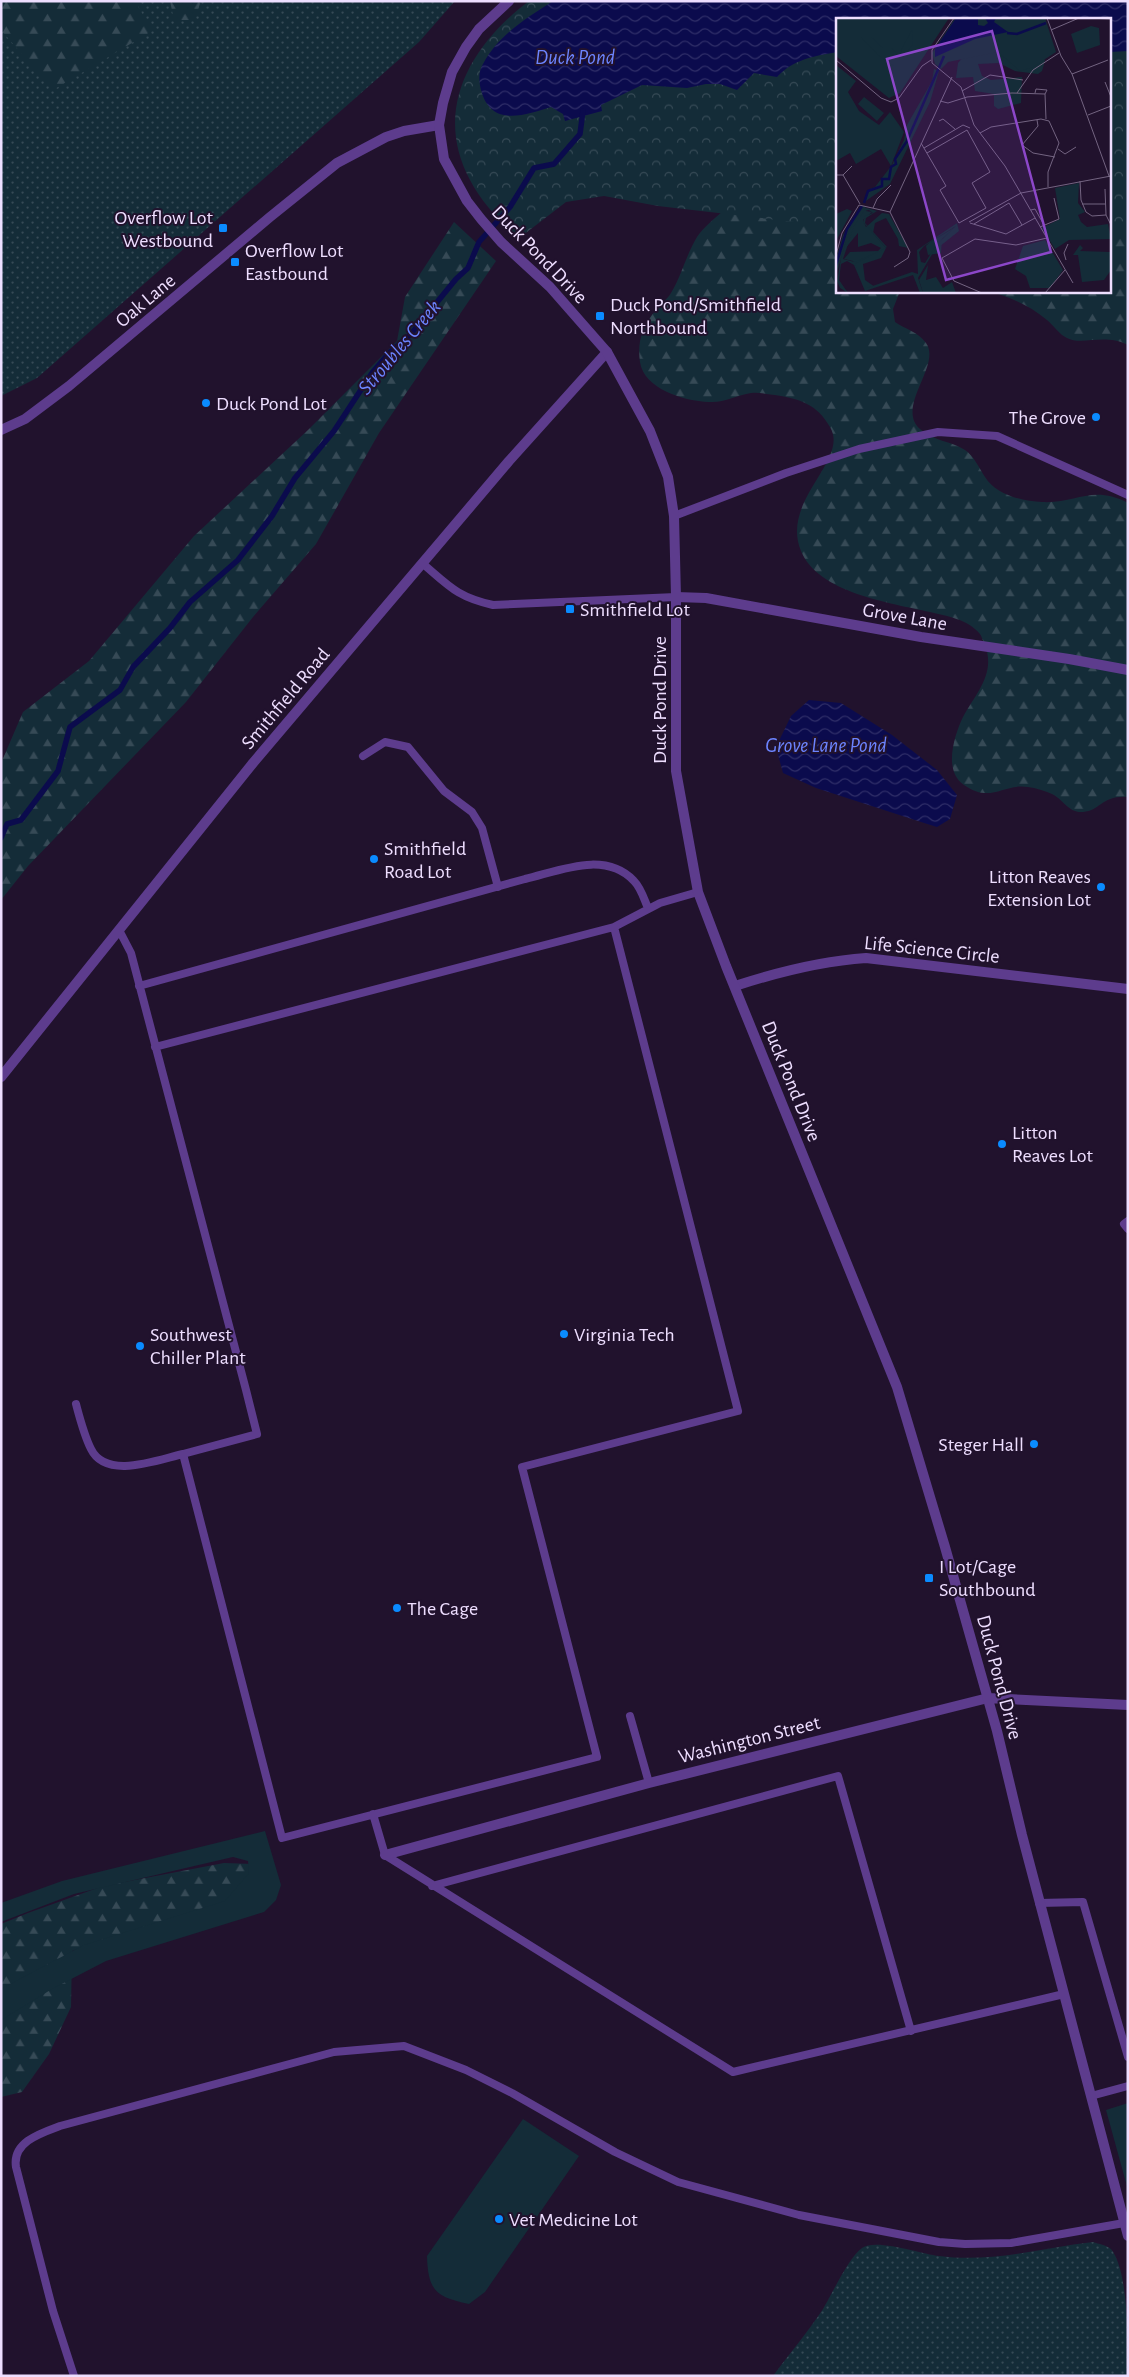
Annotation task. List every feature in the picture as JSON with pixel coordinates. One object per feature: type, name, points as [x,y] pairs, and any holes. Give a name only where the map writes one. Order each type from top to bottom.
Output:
[{"type":"street","name":"Duck Pond Drive","points":[[509,1],[484,24],[466,46],[452,72],[439,125],[444,159],[467,201],[481,219],[501,242],[550,287],[607,352],[650,431],[668,476],[674,516],[676,771],[698,892],[897,1387],[988,1698],[1039,1904],[1128,2236]]},
{"type":"street","name":"Oak Lane","points":[[1,430],[25,420],[69,386],[337,163],[386,137],[404,131],[439,125]]},
{"type":"street","name":"Smithfield Road","points":[[1,1077],[253,763],[509,461],[607,352]]},
{"type":"street","name":"Grove Lane","points":[[676,597],[706,598],[921,637],[1069,658],[1128,670]]},
{"type":"street","name":"Life Science Circle","points":[[735,986],[759,978],[834,960],[866,958],[1128,989]]},
{"type":"street","name":"Washington Street","points":[[385,1855],[649,1783],[988,1698],[1128,1705]]},
{"type":"lane","points":[[674,516],[786,473],[859,449],[938,432],[997,436],[1128,496]]},
{"type":"lane","points":[[422,563],[457,593],[471,600],[493,605],[676,597]]},
{"type":"lane","points":[[363,756],[386,742],[408,747],[444,791],[472,812],[482,828],[498,887]]},
{"type":"lane","points":[[139,986],[498,887],[589,864],[623,871],[635,882],[648,908]]},
{"type":"lane","points":[[155,1047],[614,927],[660,902],[698,892]]},
{"type":"lane","points":[[183,1454],[282,1838],[597,1757],[522,1467],[738,1411],[614,927]]},
{"type":"lane","points":[[76,1404],[91,1450],[102,1462],[120,1467],[183,1454],[257,1434],[131,953],[119,930]]},
{"type":"lane","points":[[1128,1221],[1124,1224],[1128,1229]]},
{"type":"lane","points":[[630,1716],[649,1783]]},
{"type":"lane","points":[[432,1886],[838,1776],[911,2031]]},
{"type":"lane","points":[[373,1814],[385,1855],[733,2072],[1064,1994]]},
{"type":"lane","points":[[1039,1904],[1083,1902],[1128,2057]]},
{"type":"lane","points":[[74,2376],[53,2311],[16,2168],[16,2157],[24,2144],[38,2135],[60,2126],[334,2052],[404,2046],[466,2070],[512,2093],[615,2152],[678,2182],[841,2224],[939,2242],[965,2244],[1010,2243],[1124,2223]]},
{"type":"lane","points":[[1091,2096],[1128,2086]]},
{"type":"green space","points":[[1,1],[455,1],[419,42],[37,378],[1,396]]},
{"type":"green space","points":[[1,1],[135,1],[152,31],[53,90],[1,30]]},
{"type":"green space","points":[[170,1],[201,1],[194,20],[174,20]]},
{"type":"green space","points":[[529,1],[1128,1],[1128,226],[1112,226],[1112,18],[836,18],[836,227],[658,206],[604,196],[566,202],[518,239],[486,204],[470,180],[459,154],[455,128],[457,104],[464,80],[475,58],[490,37]]},
{"type":"green space","points":[[1128,88],[1128,345],[1110,340],[1079,341],[1064,337],[1047,320],[1026,306],[991,292],[1112,292],[1112,95]]},
{"type":"green space","points":[[836,130],[836,292],[900,292],[893,309],[895,322],[919,336],[926,343],[929,352],[925,374],[915,398],[913,409],[914,420],[920,429],[931,436],[965,450],[974,459],[990,483],[1010,496],[1026,500],[1054,502],[1084,496],[1104,495],[1128,503],[1128,797],[1112,798],[1094,809],[1078,812],[1056,796],[1034,788],[1019,787],[982,793],[964,785],[954,771],[952,753],[956,734],[963,717],[979,691],[986,674],[988,655],[985,645],[980,634],[963,622],[950,617],[857,594],[823,577],[810,565],[801,551],[797,532],[799,515],[806,498],[831,453],[834,440],[825,419],[813,408],[800,401],[766,394],[751,393],[715,402],[688,399],[667,392],[657,386],[649,380],[643,371],[639,348],[644,329],[650,317],[671,293],[697,237],[736,199]]},
{"type":"green space","points":[[454,222],[496,261],[379,433],[316,544],[253,617],[186,702],[28,866],[1,900],[1,763],[23,712],[89,661],[194,536],[308,430],[397,341],[405,297]]},
{"type":"green space","points":[[265,1831],[281,1885],[276,1900],[264,1912],[106,1961],[52,1989],[1,2020],[1,1989],[84,1945],[225,1901],[249,1873],[248,1861],[233,1857],[74,1894],[1,1922],[1,1903],[62,1881]]},
{"type":"green space","points":[[224,1863],[253,1864],[250,1887],[218,1909],[72,1951],[71,2007],[49,2054],[22,2092],[1,2097],[1,1924],[103,1886]]},
{"type":"green space","points":[[1128,2103],[1128,2190],[1106,2110]]},
{"type":"green space","points":[[523,2119],[579,2156],[485,2292],[469,2304],[441,2295],[432,2285],[429,2277],[427,2256]]},
{"type":"green space","points":[[1093,2242],[1111,2249],[1117,2259],[1121,2274],[1126,2309],[1128,2376],[773,2376],[817,2318],[846,2267],[862,2248],[869,2245],[888,2246],[939,2256],[978,2258]]},
{"type":"water","name":"Duck Pond","points":[[553,1],[1128,1],[1128,51],[1112,52],[1112,18],[836,18],[836,52],[797,62],[777,77],[754,73],[737,90],[720,84],[706,84],[687,88],[642,85],[601,105],[602,111],[565,121],[563,114],[551,107],[510,116],[492,110],[486,102],[480,84],[481,67],[497,44],[523,21]]},
{"type":"water","name":"Grove Lane Pond","points":[[809,700],[841,703],[892,735],[937,770],[957,795],[950,819],[937,827],[816,788],[783,773],[776,747],[791,716]]},
{"type":"waterway","name":"Stroubles Creek","points":[[1,838],[7,824],[21,820],[58,771],[70,727],[120,690],[133,667],[170,628],[190,602],[238,560],[272,516],[295,478],[334,431],[372,373],[389,353],[411,334],[456,279],[468,268],[479,242],[510,207],[534,168],[554,164],[580,134],[583,111]]},
{"type":"place","name":"Overflow Lot Westbound","points":[[223,228]]},
{"type":"place","name":"Overflow Lot Eastbound","points":[[235,262]]},
{"type":"place","name":"Duck Pond/Smithfield Northbound","points":[[600,316]]},
{"type":"place","name":"Duck Pond Lot","points":[[206,403]]},
{"type":"place","name":"The Grove","points":[[1096,417]]},
{"type":"place","name":"Smithfield Lot","points":[[570,609]]},
{"type":"place","name":"Smithfield Road Lot","points":[[374,859]]},
{"type":"place","name":"Litton Reaves Extension Lot","points":[[1101,887]]},
{"type":"place","name":"Litton Reaves Lot","points":[[1002,1144]]},
{"type":"place","name":"Virginia Tech","points":[[564,1334]]},
{"type":"place","name":"Southwest Chiller Plant","points":[[140,1346]]},
{"type":"place","name":"Steger Hall","points":[[1034,1444]]},
{"type":"place","name":"I Lot/Cage Southbound","points":[[929,1578]]},
{"type":"place","name":"The Cage","points":[[397,1608]]},
{"type":"place","name":"Vet Medicine Lot","points":[[499,2219]]}]
